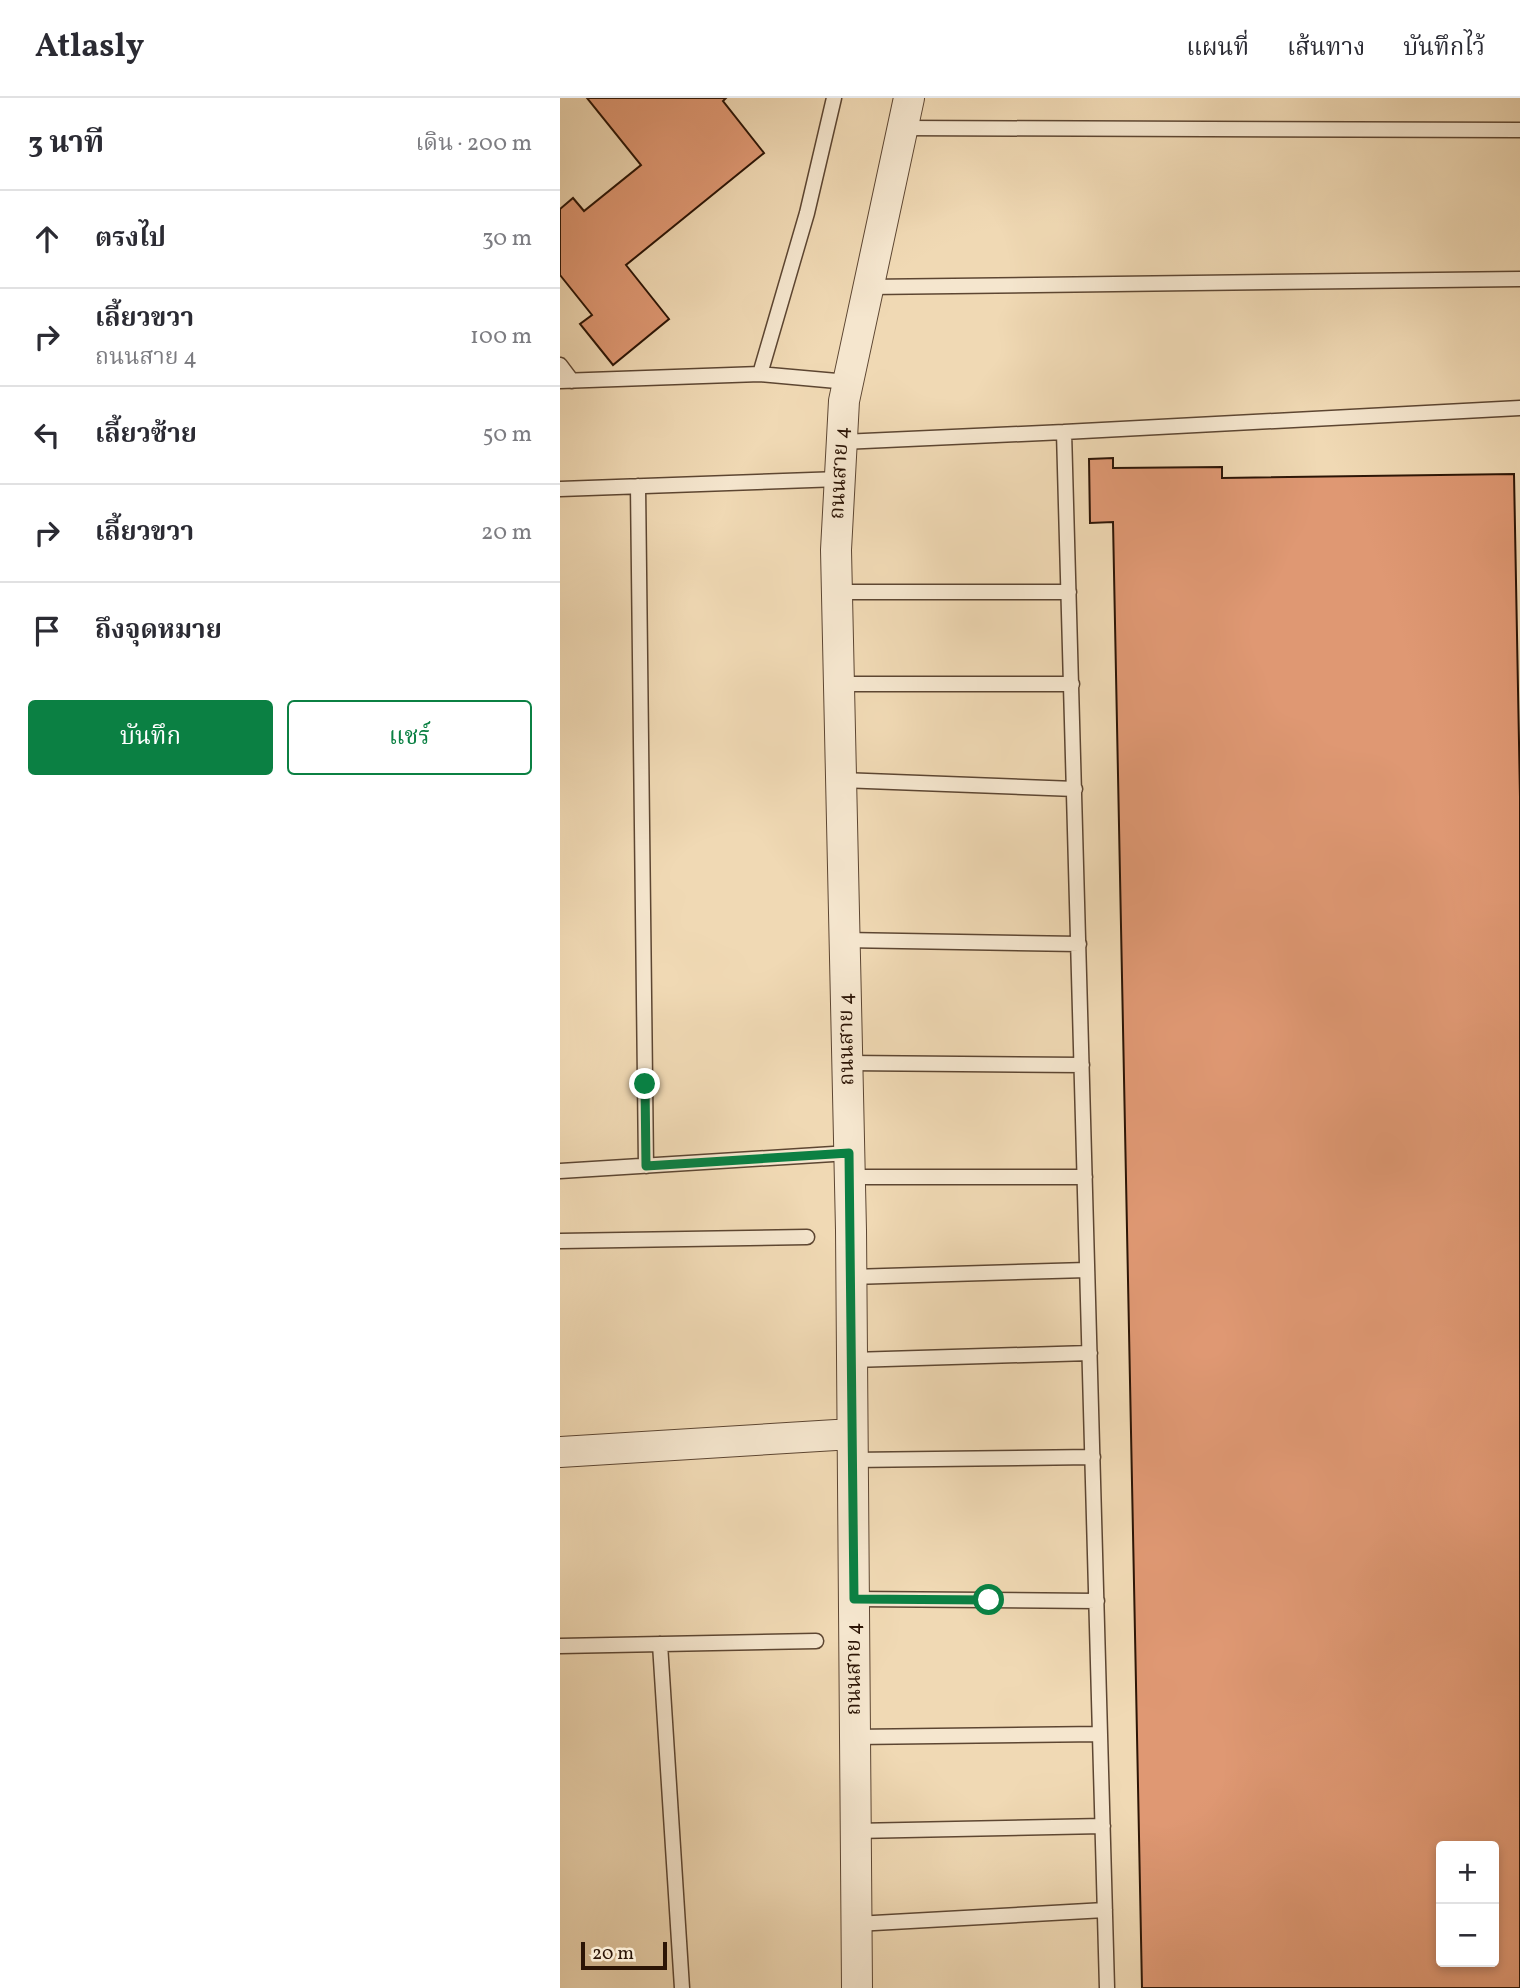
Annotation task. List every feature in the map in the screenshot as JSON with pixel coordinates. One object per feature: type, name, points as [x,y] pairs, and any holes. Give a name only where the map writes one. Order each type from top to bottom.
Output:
[{"type":"street","name":"ถนนสาย 4","points":[[856,1988],[851,1277],[837,592],[840,479],[848,382],[909,98]]},
{"type":"street","points":[[560,1452],[852,1447]]},
{"type":"lane","points":[[760,374],[807,212],[834,98]]},
{"type":"lane","points":[[901,128],[1520,130]]},
{"type":"lane","points":[[867,287],[1520,279]]},
{"type":"lane","points":[[560,365],[566,381],[760,374],[848,382]]},
{"type":"lane","points":[[842,442],[1520,408]]},
{"type":"lane","points":[[1064,432],[1107,1988]]},
{"type":"lane","points":[[560,489],[840,479]]},
{"type":"lane","points":[[638,486],[646,1166]]},
{"type":"lane","points":[[837,592],[1069,592]]},
{"type":"lane","points":[[839,684],[1072,684]]},
{"type":"lane","points":[[841,780],[1075,789]]},
{"type":"lane","points":[[844,940],[1079,944]]},
{"type":"lane","points":[[847,1063],[1082,1065]]},
{"type":"lane","points":[[560,1171],[646,1166],[849,1165],[1085,1177]]},
{"type":"lane","points":[[560,1241],[807,1237]]},
{"type":"lane","points":[[851,1277],[1087,1270]]},
{"type":"lane","points":[[852,1360],[1090,1353]]},
{"type":"lane","points":[[852,1447],[1093,1457]]},
{"type":"lane","points":[[854,1599],[1097,1601]]},
{"type":"lane","points":[[560,1646],[816,1640]]},
{"type":"lane","points":[[660,1644],[682,1988]]},
{"type":"lane","points":[[854,1737],[1100,1734]]},
{"type":"lane","points":[[855,1831],[1103,1826]]},
{"type":"lane","points":[[856,1924],[1105,1910]]},
{"type":"building","points":[[587,98],[726,98],[723,101],[764,153],[626,265],[669,319],[613,365],[580,324],[592,315],[560,275],[560,209],[573,198],[584,211],[641,165]]},
{"type":"building","points":[[1113,458],[1113,468],[1222,467],[1222,478],[1514,474],[1520,796],[1520,1988],[1142,1988],[1113,522],[1090,523],[1089,459]]},
{"type":"route","points":[[645,1084],[646,1166],[849,1153],[854,1599],[989,1600]]}]
